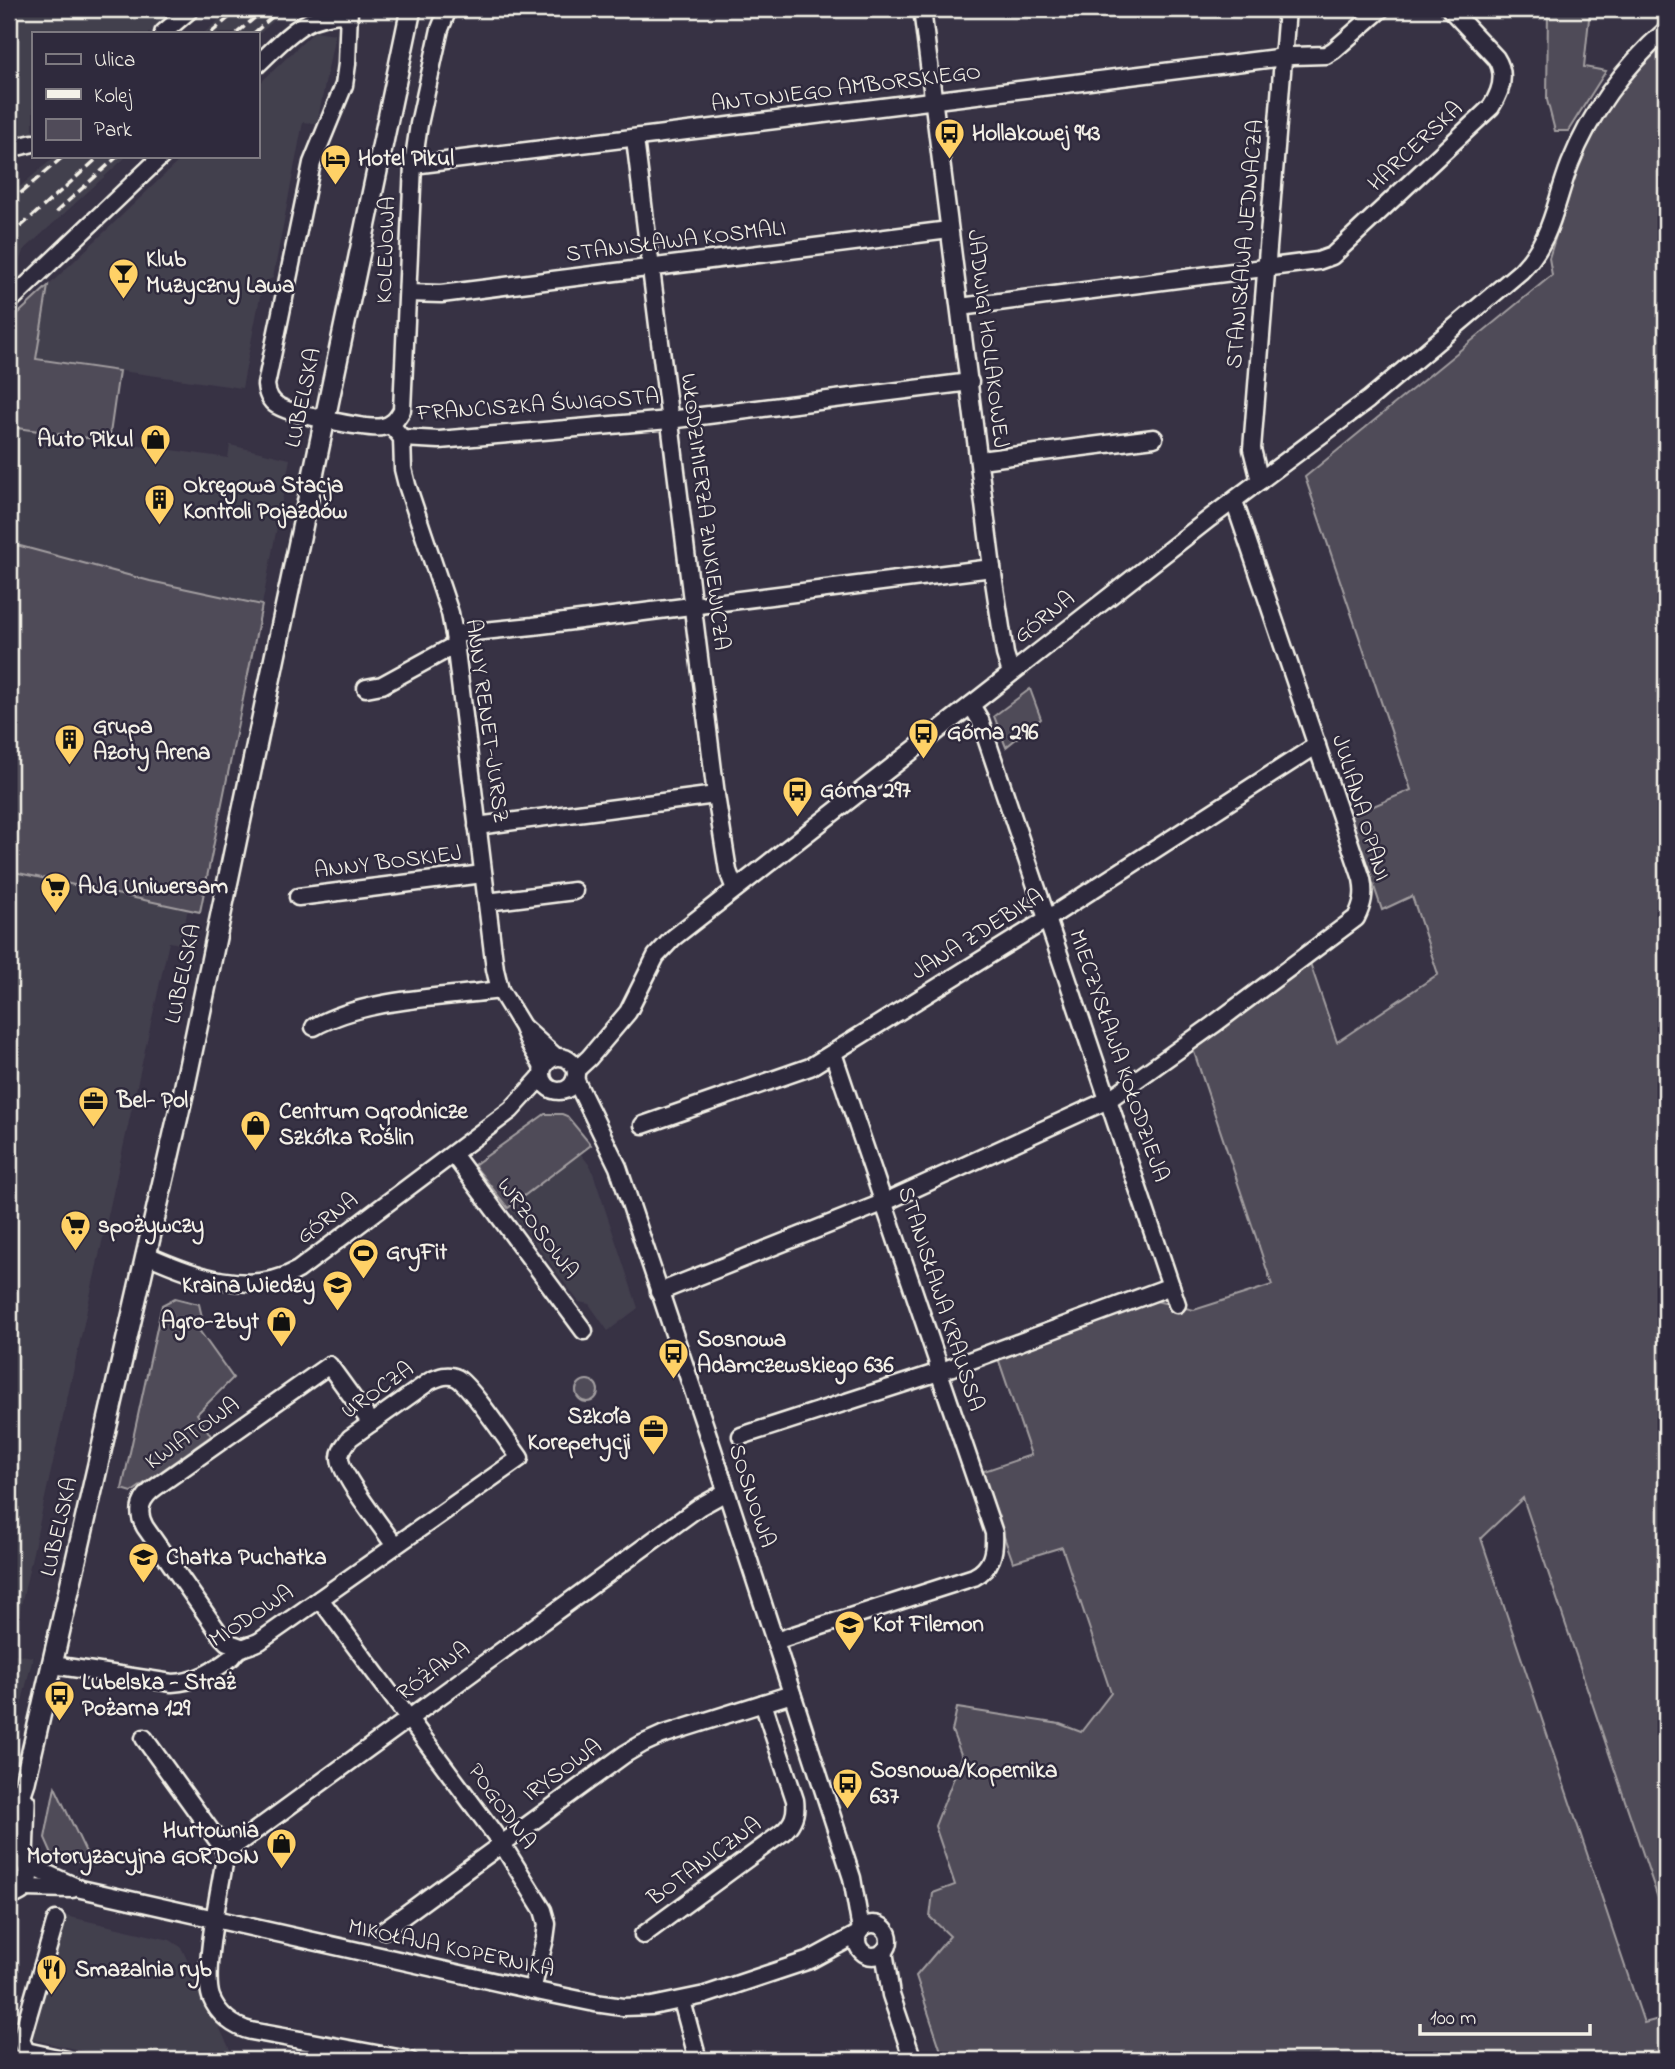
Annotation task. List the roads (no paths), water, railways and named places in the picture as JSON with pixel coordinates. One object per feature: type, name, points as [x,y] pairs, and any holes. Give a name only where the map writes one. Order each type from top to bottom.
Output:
[{"type":"main road","name":"LUBELSKA","points":[[9,1829],[25,1782],[148,1255],[411,9]]},
{"type":"main road","name":"LUBELSKA","points":[[15,1896],[29,1877],[20,1857],[25,1782]]},
{"type":"street","points":[[164,32],[191,9]]},
{"type":"street","name":"KOLEJOWA","points":[[391,425],[402,410],[414,165],[419,124],[440,29],[448,9]]},
{"type":"street","name":"JADWIGI HOLLAKOWEJ","points":[[922,9],[992,568],[1005,654],[1011,673]]},
{"type":"street","name":"STANISŁAWA JEDNACZA","points":[[1260,481],[1252,449],[1287,9]]},
{"type":"street","name":"ANTONIEGO AMBORSKIEGO","points":[[414,165],[1283,57],[1325,55],[1381,9]]},
{"type":"street","name":"HARCERSKA","points":[[960,307],[1318,261],[1332,256],[1491,107],[1499,96],[1501,66],[1450,9]]},
{"type":"street","points":[[259,63],[305,22],[349,12],[344,85],[312,163],[266,385],[267,393],[279,407],[374,428],[391,425],[402,438]]},
{"type":"street","name":"GÓRNA","points":[[148,1255],[168,1264],[235,1283],[279,1279],[298,1270],[559,1073],[589,1058],[628,1012],[656,956],[673,938],[1234,500],[1391,382],[1521,271],[1548,232],[1568,168],[1596,110],[1614,83],[1640,53],[1666,30]]},
{"type":"street","name":"WŁODZIMIERZA ZINKIEWICZA","points":[[635,139],[716,795],[728,871],[735,889]]},
{"type":"street","points":[[9,149],[32,143]]},
{"type":"street","points":[[9,302],[160,158]]},
{"type":"street","name":"STANISŁAWA KOSMALI","points":[[408,293],[441,294],[949,230]]},
{"type":"street","name":"FRANCISZKA ŚWIGOSTA","points":[[402,438],[439,440],[669,420],[970,382]]},
{"type":"street","name":"ANNY RENET-JURSZ","points":[[402,438],[403,468],[407,485],[450,613],[455,639],[499,990],[522,1026],[542,1042],[559,1073]]},
{"type":"street","points":[[979,460],[1154,438]]},
{"type":"street","name":"JULIANA OPANI","points":[[659,1292],[885,1202],[1108,1100],[1356,918],[1363,905],[1362,878],[1234,500]]},
{"type":"street","points":[[366,688],[382,685],[455,639],[692,605],[992,568]]},
{"type":"street","name":"MIECZYSŁAWA KOŁODZIEJA","points":[[971,705],[980,720],[1177,1304]]},
{"type":"street","name":"JANA ZDEBIKA","points":[[643,1125],[810,1068],[1317,745]]},
{"type":"street","points":[[477,825],[716,795]]},
{"type":"street","name":"ANNY BOSKIEJ","points":[[298,897],[483,874]]},
{"type":"street","points":[[486,902],[574,891]]},
{"type":"street","points":[[314,1027],[349,1012],[379,1004],[499,990]]},
{"type":"street","name":"STANISŁAWA KRAUSSA","points":[[775,1641],[974,1577],[983,1572],[991,1560],[995,1544],[994,1533],[885,1202],[833,1053]]},
{"type":"street","name":"SOSNOWA","points":[[559,1073],[601,1130],[618,1167],[852,1878],[860,1932]]},
{"type":"street","name":"WRZOSOWA","points":[[453,1154],[584,1331]]},
{"type":"street","points":[[741,1436],[939,1372],[1171,1286]]},
{"type":"street","name":"KWIATOWA","points":[[241,1647],[222,1637],[145,1527],[140,1514],[143,1499],[156,1487],[329,1365],[371,1423]]},
{"type":"street","name":"UROCZA","points":[[396,1546],[345,1474],[340,1458],[345,1444],[430,1381],[442,1376],[457,1378],[467,1387],[520,1458]]},
{"type":"street","name":"MIODOWA","points":[[53,1665],[172,1683],[186,1683],[197,1679],[234,1655],[241,1647],[260,1641],[520,1458]]},
{"type":"street","name":"RÓŻANA","points":[[226,1852],[699,1507],[726,1492]]},
{"type":"street","name":"POGODNA","points":[[320,1599],[502,1844],[543,1910],[547,1924],[545,1939],[532,1990]]},
{"type":"street","name":"IRYSOWA","points":[[384,1930],[642,1744],[792,1694]]},
{"type":"street","name":"BOTANICZNA","points":[[643,1935],[782,1833],[793,1821],[795,1800],[763,1703]]},
{"type":"street","points":[[144,1738],[226,1852],[208,1986],[214,2003],[232,2023],[251,2031],[378,2057],[409,2060]]},
{"type":"street","name":"MIKOŁAJA KOPERNIKA","points":[[20,1857],[81,1889],[532,1990],[622,2007],[682,2001],[810,1960],[873,1953]]},
{"type":"street","name":"SOSNOWA","points":[[852,1878],[878,1925]]},
{"type":"street","name":"MIKOŁAJA KOPERNIKA","points":[[15,1896],[81,1889]]},
{"type":"street","points":[[56,1920],[21,2040],[25,2056],[67,2060]]},
{"type":"street","points":[[873,1953],[889,1943],[886,1930],[878,1925],[868,1925],[860,1932],[858,1944],[873,1953],[891,1995],[913,2060]]},
{"type":"street","name":"MIKOŁAJA KOPERNIKA","points":[[810,1960],[860,1932]]},
{"type":"street","points":[[682,2001],[698,2060]]},
{"type":"railway","points":[[212,32],[239,9]]},
{"type":"railway","points":[[238,32],[265,9]]},
{"type":"railway","points":[[255,32],[281,9]]},
{"type":"railway","points":[[9,203],[62,158]]},
{"type":"railway","points":[[9,237],[98,158]]},
{"type":"railway","points":[[56,212],[116,158]]},
{"type":"place","name":"Hollakowej 943","points":[[949,161]]},
{"type":"place","name":"Hotel Pikul","points":[[335,186]]},
{"type":"place","name":"Klub Muzyczny Lawa","points":[[123,300]]},
{"type":"place","name":"Auto Pikul","points":[[156,467]]},
{"type":"place","name":"Okręgowa Stacja Kontroli Pojazdów","points":[[160,526]]},
{"type":"place","name":"Górna 296","points":[[924,760]]},
{"type":"place","name":"Grupa Azoty Arena","points":[[70,767]]},
{"type":"place","name":"Górna 297","points":[[797,818]]},
{"type":"place","name":"AJG Uniwersam","points":[[55,914]]},
{"type":"place","name":"Bel- Pol","points":[[94,1128]]},
{"type":"place","name":"Centrum Ogrodnicze Szkółka Roślin","points":[[256,1152]]},
{"type":"place","name":"spożywczy","points":[[75,1253]]},
{"type":"place","name":"GryFit","points":[[363,1280]]},
{"type":"place","name":"Kraina Wiedzy","points":[[338,1313]]},
{"type":"place","name":"Agro-Zbyt","points":[[282,1349]]},
{"type":"place","name":"Sosnowa Adamczewskiego 636","points":[[674,1380]]},
{"type":"place","name":"Szkoła Korepetycji","points":[[654,1457]]},
{"type":"place","name":"Chatka Puchatka","points":[[143,1585]]},
{"type":"place","name":"Kot Filemon","points":[[850,1652]]},
{"type":"place","name":"Lubelska - Straż Pożarna 129","points":[[59,1723]]},
{"type":"place","name":"Sosnowa/Kopernika 637","points":[[847,1811]]},
{"type":"place","name":"Hurtownia Motoryzacyjna GORDON","points":[[282,1871]]},
{"type":"place","name":"Smazalnia ryb","points":[[52,1997]]}]
